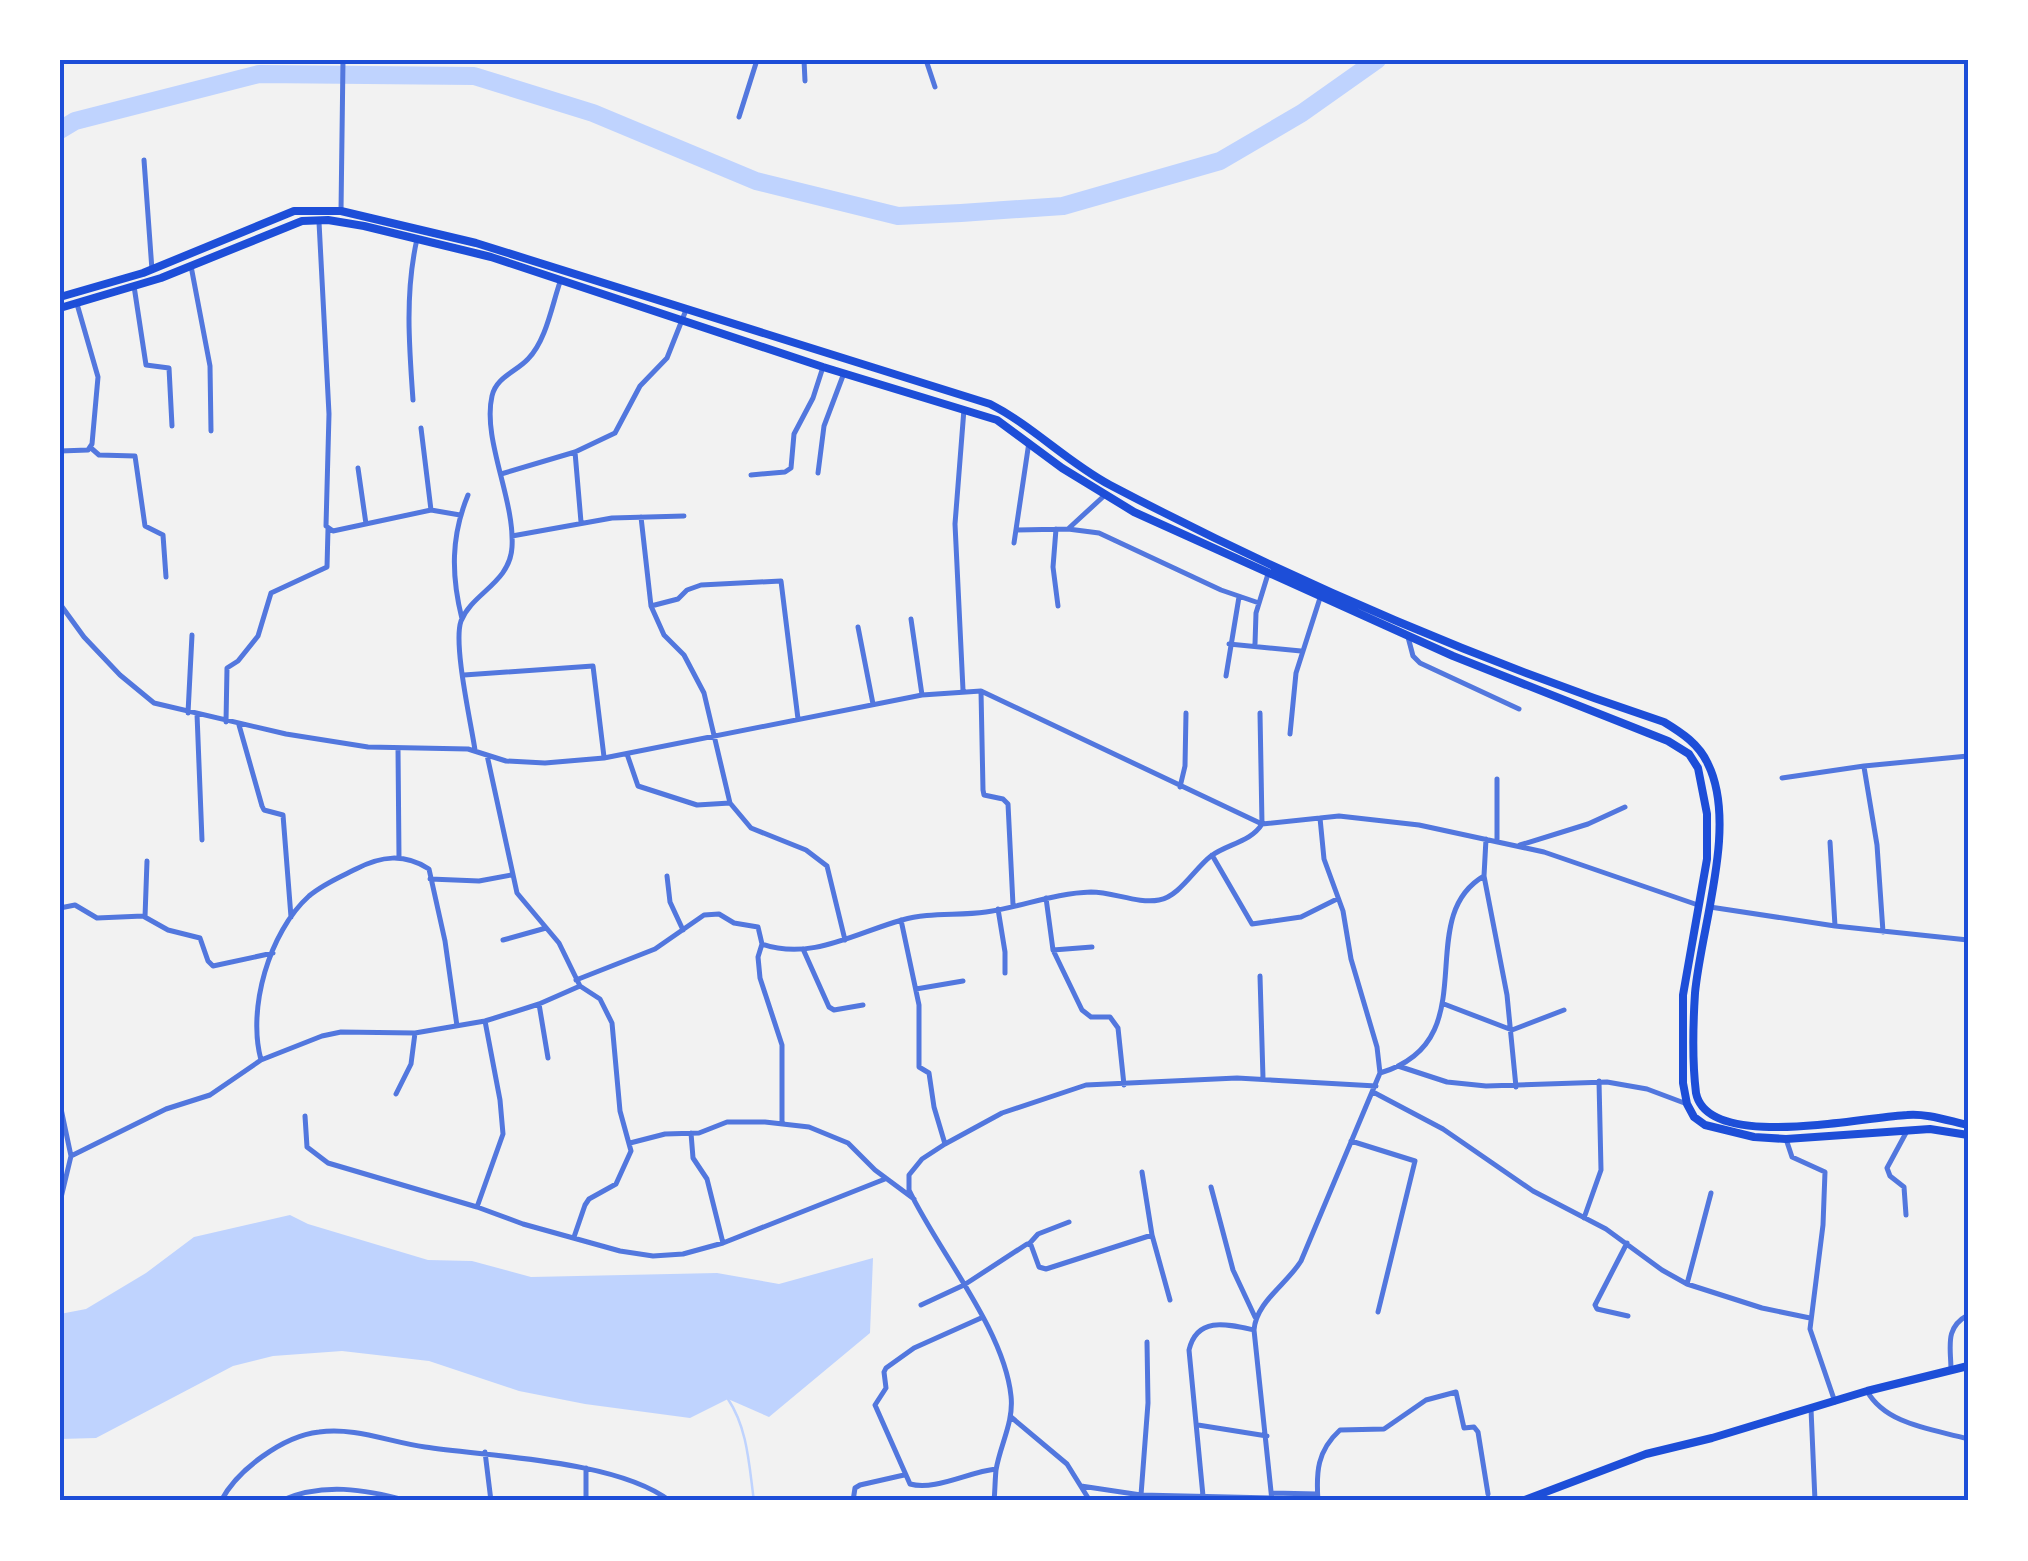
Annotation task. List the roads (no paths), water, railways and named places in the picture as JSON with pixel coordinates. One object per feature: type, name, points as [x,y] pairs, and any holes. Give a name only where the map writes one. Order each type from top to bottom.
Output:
[{"type":"main road","points":[[60,297],[152,270],[294,211],[318,209],[476,243],[990,404],[1018,419],[1089,473],[1277,567],[1473,653],[1664,722],[1702,752],[1715,783],[1718,853],[1695,994],[1694,1079],[1701,1107],[1712,1117],[1730,1123],[1784,1128],[1912,1114],[1968,1125]]},
{"type":"main road","points":[[60,308],[191,266],[291,224],[340,221],[501,260],[844,374],[997,420],[1105,495],[1268,574],[1408,637],[1668,741],[1689,754],[1704,786],[1707,814],[1707,859],[1684,995],[1683,1082],[1694,1117],[1705,1125],[1754,1137],[1786,1139],[1930,1129],[1968,1135]]},
{"type":"main road","points":[[1930,1118],[1930,1129]]},
{"type":"main road","points":[[1528,1500],[1646,1454],[1968,1366]]},
{"type":"street","points":[[341,212],[343,60]]},
{"type":"street","points":[[739,117],[756,60]]},
{"type":"street","points":[[804,60],[806,80]]},
{"type":"street","points":[[926,60],[935,87]]},
{"type":"street","points":[[144,160],[152,270]]},
{"type":"street","points":[[226,722],[227,668],[241,658],[258,636],[271,592],[327,567],[324,501],[328,404],[318,209]]},
{"type":"street","points":[[413,400],[409,283],[417,238]]},
{"type":"street","points":[[191,266],[210,366],[211,432]]},
{"type":"street","points":[[462,620],[506,568],[512,536],[494,439],[492,394],[502,378],[532,354],[560,282]]},
{"type":"street","points":[[134,286],[146,364],[169,368],[172,426]]},
{"type":"street","points":[[78,304],[98,377],[91,448]]},
{"type":"street","points":[[502,474],[608,438],[621,426],[640,386],[667,358],[686,310]]},
{"type":"street","points":[[751,474],[791,468],[794,434],[813,398],[823,367]]},
{"type":"street","points":[[818,473],[824,426],[844,374]]},
{"type":"street","points":[[962,690],[955,524],[964,409]]},
{"type":"street","points":[[420,428],[431,510]]},
{"type":"street","points":[[1014,543],[1028,442]]},
{"type":"street","points":[[60,452],[91,448],[99,455],[135,456],[145,526],[163,534],[166,577]]},
{"type":"street","points":[[576,452],[581,522]]},
{"type":"street","points":[[358,468],[366,524]]},
{"type":"street","points":[[468,495],[453,546],[475,750]]},
{"type":"street","points":[[1068,529],[1105,495]]},
{"type":"street","points":[[328,530],[431,510],[460,515]]},
{"type":"street","points":[[512,536],[581,522],[684,516]]},
{"type":"street","points":[[641,517],[651,606],[664,635],[695,672],[716,738],[730,804],[735,814],[752,828],[806,850],[827,866],[845,940]]},
{"type":"street","points":[[1056,529],[1058,606]]},
{"type":"street","points":[[1017,530],[1068,529],[1106,536],[1239,598],[1258,603]]},
{"type":"street","points":[[1255,644],[1258,603],[1268,574]]},
{"type":"street","points":[[651,606],[672,602],[701,585],[780,581],[798,719]]},
{"type":"street","points":[[1226,676],[1239,598]]},
{"type":"street","points":[[1290,734],[1293,690],[1320,598]]},
{"type":"street","points":[[60,604],[84,637],[143,696],[164,708],[330,742],[475,750],[520,762],[604,758],[922,695],[981,691],[1262,824],[1362,818],[1486,839],[1519,846],[1698,905]]},
{"type":"street","points":[[911,619],[922,695]]},
{"type":"street","points":[[858,627],[873,704]]},
{"type":"street","points":[[188,712],[192,634]]},
{"type":"street","points":[[1408,637],[1413,656],[1420,663],[1518,709]]},
{"type":"street","points":[[1229,644],[1302,651]]},
{"type":"street","points":[[464,675],[593,666],[604,758]]},
{"type":"street","points":[[981,691],[983,790],[984,795],[1008,804],[1013,905]]},
{"type":"street","points":[[762,944],[779,950],[803,949],[845,940],[901,920],[998,910],[1094,892],[1160,900],[1212,856],[1251,836],[1262,824],[1260,712]]},
{"type":"street","points":[[1180,786],[1186,713]]},
{"type":"street","points":[[197,714],[202,840]]},
{"type":"street","points":[[240,725],[262,806],[283,816],[292,918]]},
{"type":"street","points":[[398,748],[399,858]]},
{"type":"street","points":[[627,754],[638,786],[697,805],[730,804]]},
{"type":"street","points":[[487,755],[512,875],[522,901],[559,943],[578,983],[600,998],[612,1024],[620,1111],[630,1151],[616,1184],[590,1199],[574,1237]]},
{"type":"street","points":[[1782,778],[1968,756]]},
{"type":"street","points":[[1864,766],[1877,845],[1882,932]]},
{"type":"street","points":[[1496,841],[1497,779]]},
{"type":"street","points":[[1519,846],[1625,807]]},
{"type":"street","points":[[1255,1316],[1301,1261],[1380,1073],[1377,1047],[1324,859],[1320,818]]},
{"type":"street","points":[[1486,839],[1484,876],[1512,1030],[1516,1087]]},
{"type":"street","points":[[1830,842],[1835,926]]},
{"type":"street","points":[[1212,856],[1252,924],[1301,918],[1337,899]]},
{"type":"street","points":[[262,1060],[255,1019],[261,986],[292,918],[306,899],[322,887],[372,860],[399,858],[425,865],[446,942],[457,1026]]},
{"type":"street","points":[[145,917],[147,861]]},
{"type":"street","points":[[430,879],[479,881],[512,875]]},
{"type":"street","points":[[667,876],[670,902],[683,930]]},
{"type":"street","points":[[1380,1073],[1398,1066],[1432,1038],[1444,1004],[1458,900],[1464,890],[1484,876]]},
{"type":"street","points":[[1046,898],[1053,950],[1086,1015],[1114,1020],[1124,1085]]},
{"type":"street","points":[[60,908],[76,905],[97,918],[145,917],[168,930],[200,938],[210,965],[273,954]]},
{"type":"street","points":[[1710,907],[1968,940]]},
{"type":"street","points":[[998,910],[1005,972]]},
{"type":"street","points":[[60,1166],[166,1109],[210,1095],[262,1060],[290,1047],[342,1032],[415,1032],[485,1021],[539,1004],[634,960],[704,915],[719,914],[758,928],[762,944],[758,958],[760,978],[782,1045],[782,1123]]},
{"type":"street","points":[[901,920],[916,990],[920,1067],[929,1073],[945,1144]]},
{"type":"street","points":[[504,940],[546,928]]},
{"type":"street","points":[[1053,950],[1092,947]]},
{"type":"street","points":[[803,949],[829,1007],[834,1010],[864,1004]]},
{"type":"street","points":[[1260,976],[1262,1078]]},
{"type":"street","points":[[916,990],[963,981]]},
{"type":"street","points":[[539,1004],[548,1058]]},
{"type":"street","points":[[1444,1004],[1512,1030],[1564,1010]]},
{"type":"street","points":[[476,1206],[503,1134],[485,1021]]},
{"type":"street","points":[[396,1094],[411,1064],[415,1032]]},
{"type":"street","points":[[1398,1066],[1448,1082],[1516,1087],[1598,1081],[1646,1089],[1687,1104]]},
{"type":"street","points":[[994,1501],[996,1470],[1011,1417],[1007,1378],[982,1318],[914,1200],[908,1182],[922,1160],[945,1144],[1002,1113],[1086,1085],[1262,1078],[1374,1089],[1687,1284],[1762,1308],[1810,1318]]},
{"type":"street","points":[[1584,1218],[1603,1156],[1598,1081]]},
{"type":"street","points":[[60,1104],[71,1159],[60,1202]]},
{"type":"street","points":[[305,1116],[306,1146],[317,1157],[574,1237],[653,1256],[683,1254],[722,1243],[885,1179]]},
{"type":"street","points":[[630,1142],[691,1133],[726,1122],[782,1123],[840,1138],[914,1200]]},
{"type":"street","points":[[1906,1216],[1904,1187],[1890,1176],[1887,1168],[1907,1131]]},
{"type":"street","points":[[691,1133],[693,1158],[707,1179],[722,1243]]},
{"type":"street","points":[[1786,1139],[1792,1157],[1806,1166],[1822,1169],[1826,1178],[1810,1318],[1816,1352],[1835,1402]]},
{"type":"street","points":[[1351,1141],[1415,1161],[1378,1312]]},
{"type":"street","points":[[1142,1172],[1152,1234],[1170,1300]]},
{"type":"street","points":[[1210,1187],[1233,1270],[1255,1316],[1272,1497]]},
{"type":"street","points":[[1687,1284],[1711,1192]]},
{"type":"street","points":[[921,1305],[964,1285],[1029,1244],[1038,1234],[1069,1222]]},
{"type":"street","points":[[1029,1244],[1039,1267],[1046,1270],[1152,1234]]},
{"type":"street","points":[[1627,1244],[1595,1305],[1628,1316]]},
{"type":"street","points":[[1952,1371],[1952,1330],[1956,1321],[1968,1315]]},
{"type":"street","points":[[982,1318],[914,1348],[884,1372],[886,1388],[875,1404],[910,1484],[920,1486],[976,1471],[996,1470]]},
{"type":"street","points":[[1203,1496],[1192,1341],[1199,1330],[1215,1323],[1254,1330]]},
{"type":"street","points":[[1140,1495],[1148,1403],[1147,1342]]},
{"type":"street","points":[[1867,1391],[1874,1404],[1896,1418],[1968,1439]]},
{"type":"street","points":[[1081,1486],[1140,1495],[1317,1498],[1317,1466],[1340,1430],[1384,1429],[1426,1400],[1456,1392],[1464,1428],[1474,1427],[1478,1432],[1488,1494]]},
{"type":"street","points":[[1811,1409],[1815,1501]]},
{"type":"street","points":[[1011,1417],[1056,1452],[1090,1501]]},
{"type":"street","points":[[1198,1425],[1267,1436]]},
{"type":"street","points":[[221,1501],[240,1477],[280,1446],[321,1432],[355,1432],[429,1448],[485,1452],[586,1468],[659,1493],[670,1501]]},
{"type":"street","points":[[485,1452],[491,1501]]},
{"type":"street","points":[[586,1468],[586,1501]]},
{"type":"street","points":[[853,1501],[860,1485],[904,1475]]},
{"type":"street","points":[[280,1501],[321,1488],[374,1492],[408,1501]]},
{"type":"water","points":[[290,1215],[428,1260],[472,1261],[531,1277],[717,1273],[779,1284],[873,1258],[870,1333],[769,1417],[728,1399],[690,1418],[585,1404],[519,1391],[429,1361],[342,1351],[273,1356],[233,1366],[96,1438],[60,1439],[60,1314],[86,1309],[146,1273],[194,1237]]},
{"type":"waterway","points":[[60,130],[75,121],[259,74],[474,76],[593,113],[756,181],[898,216],[961,213],[1063,206],[1220,161],[1302,113],[1377,60]]},
{"type":"waterway","points":[[728,1399],[744,1435],[754,1501]]}]
